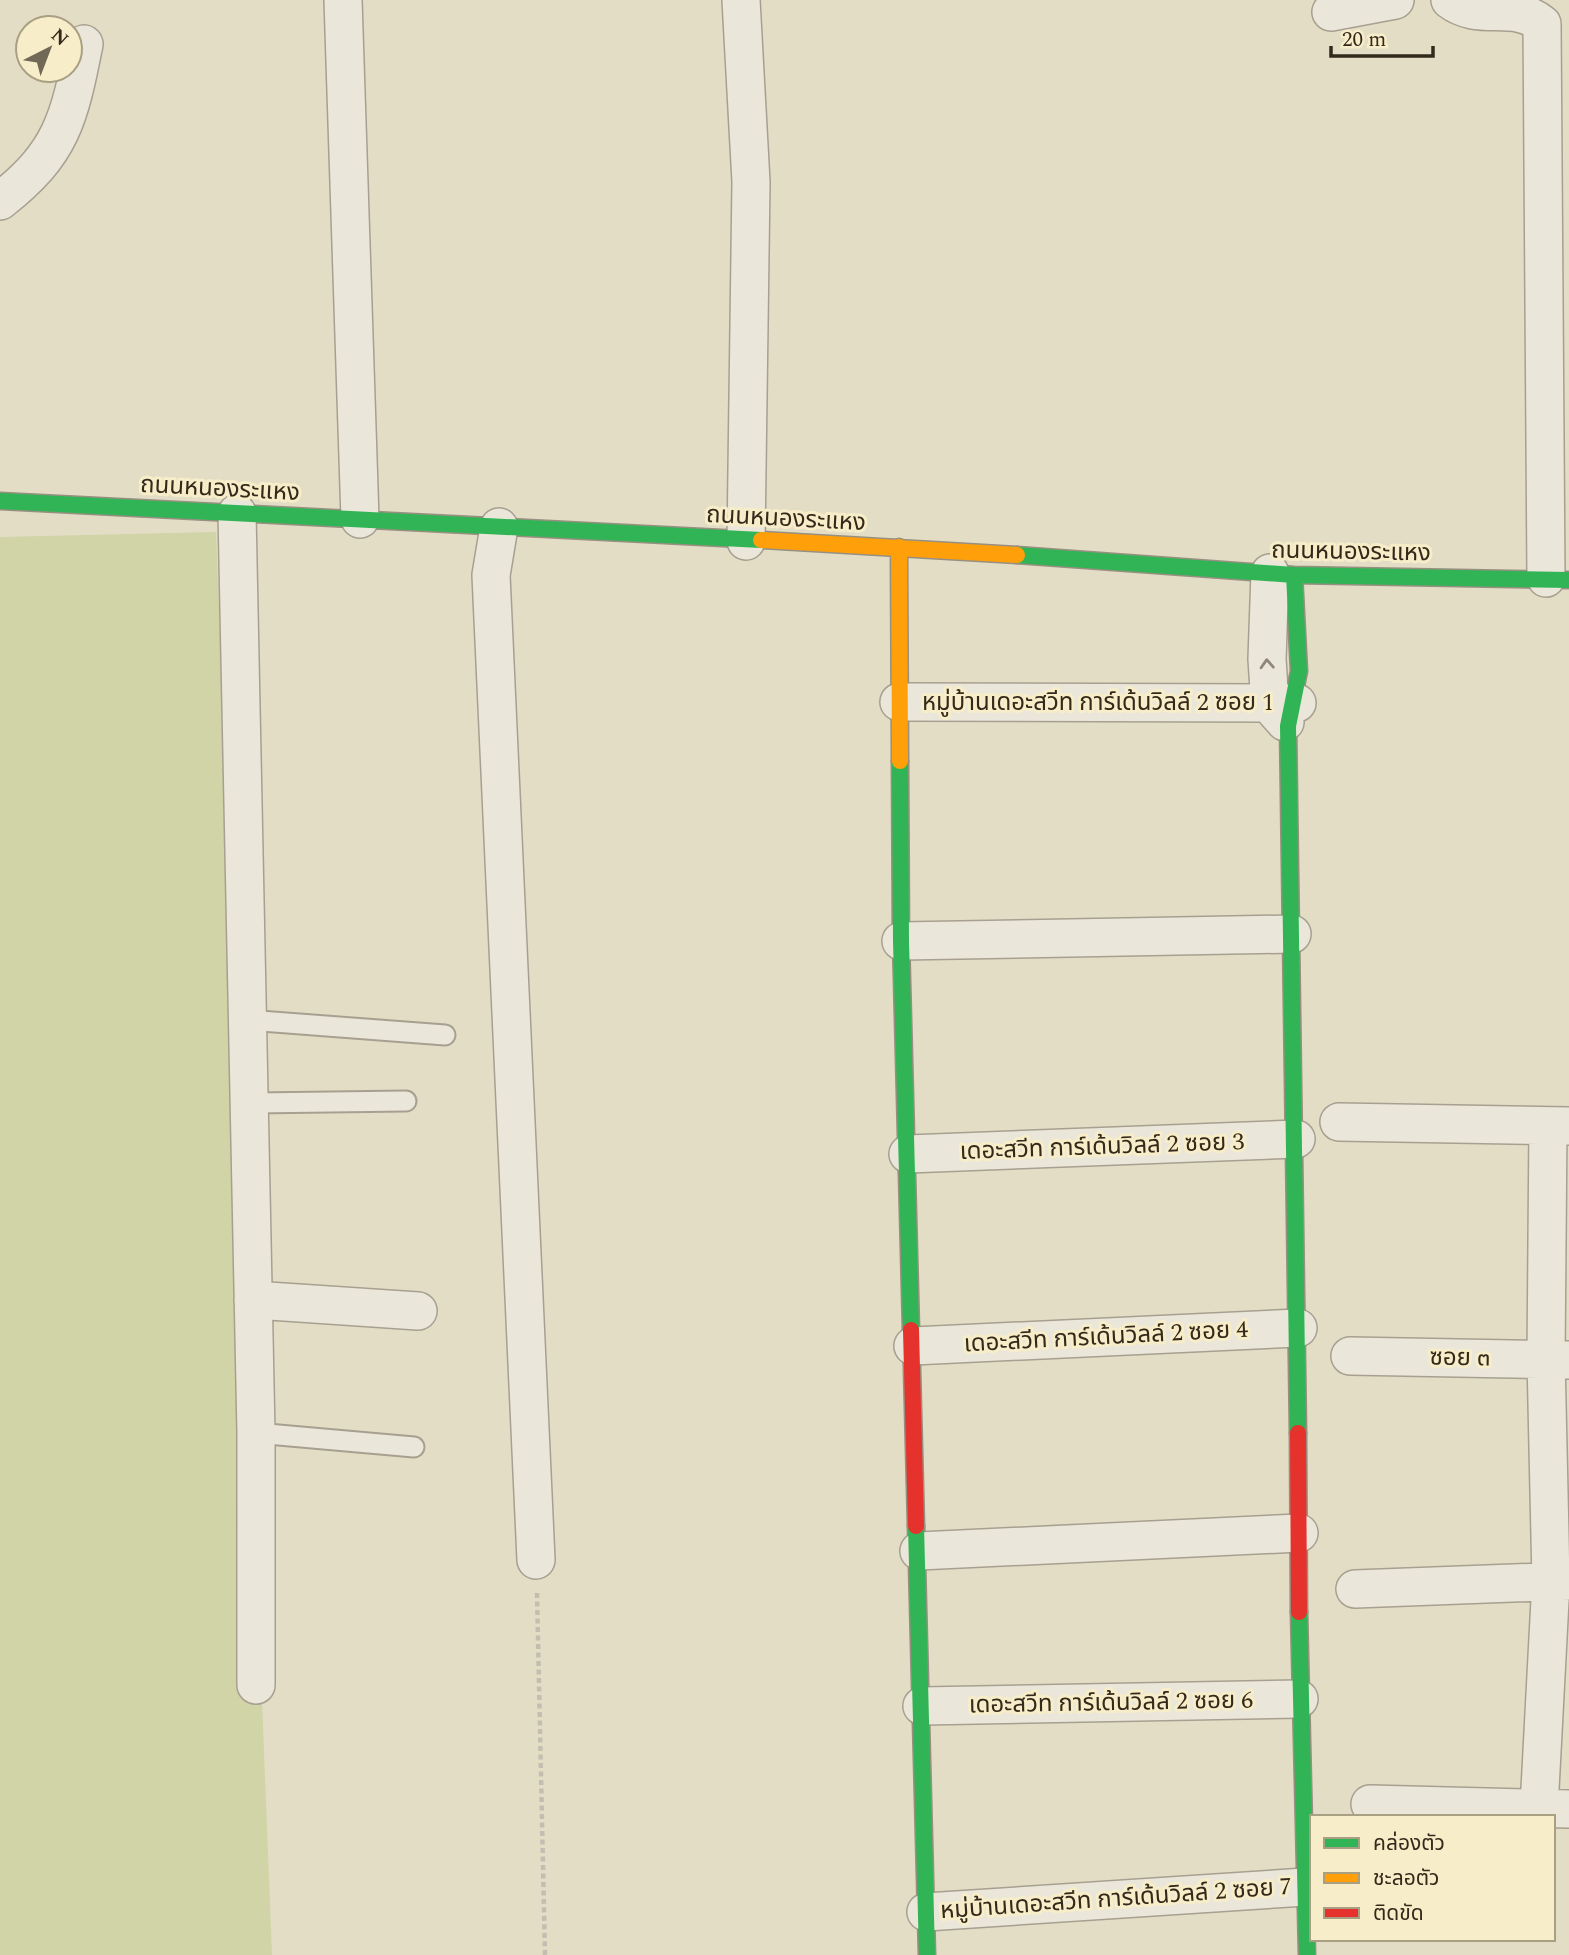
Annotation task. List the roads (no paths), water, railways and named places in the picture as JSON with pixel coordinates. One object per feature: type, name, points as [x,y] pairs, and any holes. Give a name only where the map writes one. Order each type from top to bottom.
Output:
[{"type":"street","points":[[343,0],[360,519]]},
{"type":"street","points":[[741,0],[751,181],[746,541]]},
{"type":"street","points":[[1331,12],[1395,0]]},
{"type":"street","points":[[1450,0],[1476,10],[1513,8],[1531,13],[1542,24],[1558,579]]},
{"type":"street","points":[[0,201],[50,156],[71,111],[76,84]]},
{"type":"street","name":"ถนนหนองระแหง","points":[[0,501],[899,547],[1282,574],[1558,579]]},
{"type":"street","points":[[237,513],[256,1433],[256,1685]]},
{"type":"street","points":[[499,527],[491,575],[536,1560]]},
{"type":"street","points":[[899,547],[901,941],[928,1955]]},
{"type":"street","points":[[1282,574],[1267,659],[1285,711],[1292,934],[1298,1328],[1299,1699],[1307,1955]]},
{"type":"street","name":"หมู่บ้านเดอะสวีท การ์เด้นวิลล์ 2 ซอย 1","points":[[900,702],[1285,711]]},
{"type":"street","points":[[901,941],[1292,934]]},
{"type":"street","points":[[1339,1122],[1559,1126],[1560,1581],[1554,1809],[1370,1804]]},
{"type":"street","name":"เดอะสวีท การ์เด้นวิลล์ 2 ซอย 3","points":[[908,1154],[1296,1139]]},
{"type":"street","points":[[253,1300],[418,1311]]},
{"type":"street","name":"เดอะสวีท การ์เด้นวิลล์ 2 ซอย 4","points":[[913,1346],[1298,1328]]},
{"type":"street","name":"ซอย ๓","points":[[1350,1356],[1558,1359]]},
{"type":"street","points":[[919,1551],[1299,1533]]},
{"type":"street","points":[[1355,1589],[1560,1581]]},
{"type":"street","name":"เดอะสวีท การ์เด้นวิลล์ 2 ซอย 6","points":[[922,1706],[1299,1699]]},
{"type":"street","name":"หมู่บ้านเดอะสวีท การ์เด้นวิลล์ 2 ซอย 7","points":[[926,1912],[1306,1887]]},
{"type":"lane","points":[[247,1020],[445,1035]]},
{"type":"lane","points":[[249,1104],[406,1101]]},
{"type":"lane","points":[[256,1433],[414,1447]]}]
